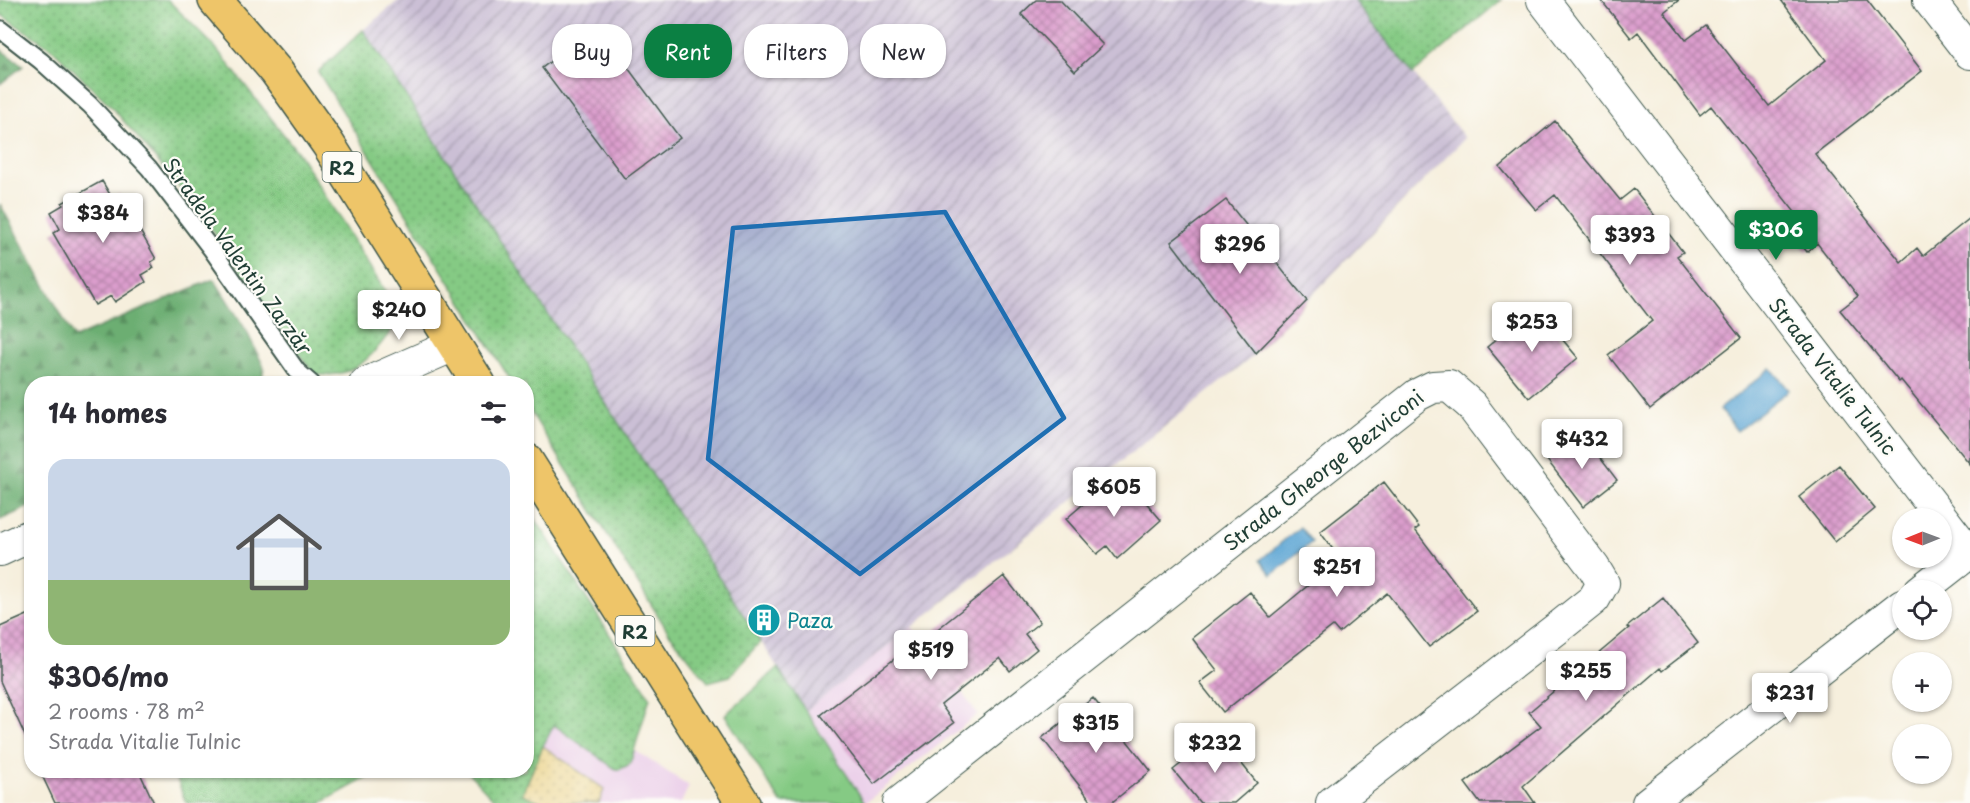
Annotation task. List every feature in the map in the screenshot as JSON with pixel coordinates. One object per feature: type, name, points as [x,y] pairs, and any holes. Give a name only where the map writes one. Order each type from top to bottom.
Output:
[{"type":"main road","name":"R2","points":[[215,0],[276,71],[315,126],[474,376]]},
{"type":"main road","name":"R2","points":[[534,473],[743,803]]},
{"type":"street","name":"Strada Vitalie Tulnic","points":[[1543,0],[1970,552]]},
{"type":"street","points":[[1929,0],[1970,53]]},
{"type":"street","points":[[383,376],[454,345]]},
{"type":"street","name":"Strada Gheorge Bezviconi","points":[[899,803],[1417,395],[1433,387],[1449,386],[1471,405],[1594,568],[1602,583],[1593,599],[1559,627],[1332,803]]},
{"type":"street","points":[[0,550],[24,539]]},
{"type":"street","points":[[1934,580],[1970,552]]},
{"type":"street","points":[[1648,803],[1892,613]]},
{"type":"lane","name":"Stradela Valentin Zarzăr","points":[[0,29],[41,61],[90,105],[148,168],[213,250],[303,376]]},
{"type":"highlighted area","points":[[945,212],[1064,418],[860,574],[708,459],[733,228]]},
{"type":"shaded area","points":[[399,0],[1354,0],[1465,138],[1251,358],[806,711],[363,30]]},
{"type":"shaded area","points":[[912,627],[978,714],[865,803],[806,711]]},
{"type":"shaded area","points":[[535,685],[689,786],[681,803],[497,803],[474,778],[534,778]]},
{"type":"green space","points":[[0,0],[168,0],[215,47],[299,154],[393,304],[397,322],[373,353],[353,369],[342,373],[314,374],[269,315],[199,210],[110,105],[51,48],[0,14]]},
{"type":"green space","points":[[1354,0],[1501,0],[1413,74]]},
{"type":"green space","points":[[363,30],[757,636],[760,642],[730,676],[708,682],[669,633],[534,417],[534,376],[508,376],[318,72]]},
{"type":"green space","points":[[0,49],[23,66],[0,84]]},
{"type":"green space","points":[[0,204],[74,338],[214,279],[246,330],[264,367],[262,376],[24,376],[24,509],[0,520]]},
{"type":"green space","points":[[534,517],[650,697],[630,764],[619,770],[554,725],[534,767]]},
{"type":"green space","points":[[778,668],[865,803],[781,803],[725,715]]},
{"type":"green space","points":[[177,778],[366,778],[321,803],[186,803]]},
{"type":"green space","points":[[474,778],[529,778],[522,794],[544,803],[497,803]]},
{"type":"sand","points":[[543,746],[604,789],[599,803],[544,803],[522,795],[529,778],[534,778],[534,767]]},
{"type":"water","points":[[1771,368],[1789,390],[1737,431],[1720,409]]},
{"type":"water","points":[[1300,527],[1312,542],[1272,575],[1260,560]]},
{"type":"building","points":[[1036,0],[1060,0],[1103,45],[1075,71],[1021,14]]},
{"type":"building","points":[[1601,0],[1679,0],[1664,12],[1686,40],[1706,25],[1769,106],[1826,60],[1781,0],[1867,0],[1922,71],[1815,154],[1901,262],[1917,248],[1923,256],[1970,218],[1970,464],[1840,310],[1858,296],[1817,243],[1807,252],[1786,225],[1798,216],[1711,106],[1700,115],[1638,32],[1631,38]]},
{"type":"building","points":[[552,60],[552,78],[632,78],[632,73],[680,138],[625,179],[542,68]]},
{"type":"building","points":[[1555,121],[1620,200],[1634,189],[1683,252],[1677,256],[1741,338],[1650,409],[1608,355],[1652,321],[1555,195],[1536,210],[1500,167]]},
{"type":"building","points":[[102,181],[112,198],[119,194],[156,259],[151,262],[154,268],[142,275],[146,282],[115,302],[111,296],[95,305],[53,233],[60,229],[51,212],[63,205],[62,203]]},
{"type":"building","points":[[1226,200],[1307,301],[1256,353],[1171,242]]},
{"type":"building","points":[[1535,307],[1578,358],[1529,398],[1487,347]]},
{"type":"building","points":[[1582,434],[1617,480],[1583,507],[1547,460]]},
{"type":"building","points":[[1839,465],[1875,509],[1835,542],[1799,497]]},
{"type":"building","points":[[1120,472],[1161,520],[1117,559],[1107,546],[1097,554],[1066,519]]},
{"type":"building","points":[[1384,482],[1419,527],[1415,530],[1477,611],[1429,647],[1387,593],[1339,633],[1333,626],[1223,712],[1200,683],[1217,670],[1192,638],[1250,592],[1270,617],[1340,559],[1320,532]]},
{"type":"building","points":[[1004,576],[1040,622],[1025,634],[1037,649],[1010,671],[1000,658],[941,705],[954,723],[874,784],[821,715],[902,653],[904,656]]},
{"type":"building","points":[[1663,598],[1698,643],[1662,671],[1660,668],[1523,786],[1535,803],[1480,803],[1465,783],[1541,726],[1529,712]]},
{"type":"building","points":[[24,616],[24,734],[0,681],[0,627]]},
{"type":"building","points":[[1093,698],[1151,771],[1111,803],[1093,803],[1042,738]]},
{"type":"building","points":[[1218,734],[1257,783],[1234,803],[1200,803],[1173,770]]},
{"type":"building","points":[[43,778],[142,778],[154,803],[55,803]]},
{"type":"place","name":"Paza","points":[[764,620]]}]
